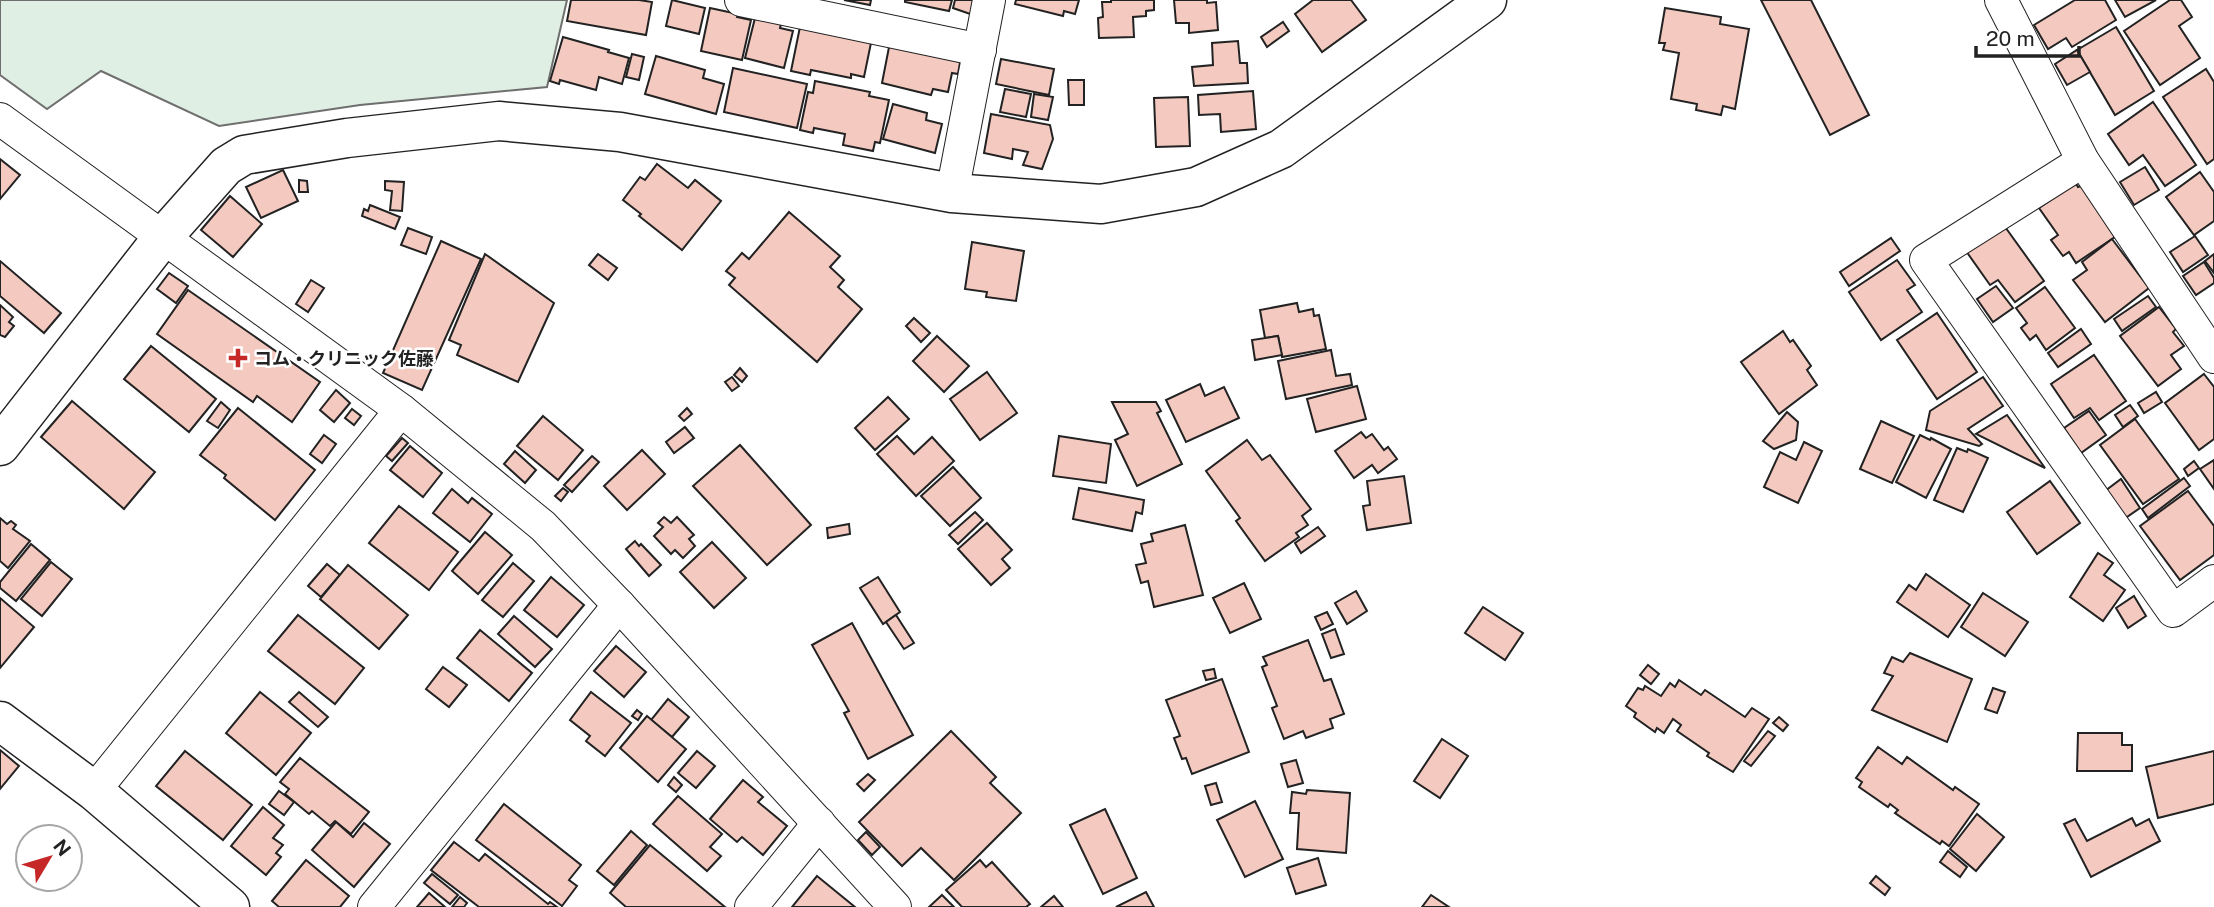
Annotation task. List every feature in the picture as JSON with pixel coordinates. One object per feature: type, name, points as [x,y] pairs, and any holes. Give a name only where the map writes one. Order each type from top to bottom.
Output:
[{"type":"street","points":[[741,0],[980,50]]},
{"type":"street","points":[[952,193],[989,0]]},
{"type":"street","points":[[0,446],[163,237],[226,166],[244,155],[347,138],[499,121],[620,132],[952,193],[1101,204],[1196,187],[1281,149],[1487,0]]},
{"type":"street","points":[[2001,0],[2083,161],[2214,357]]},
{"type":"street","points":[[0,119],[401,410],[543,526],[619,605],[895,907]]},
{"type":"street","points":[[2083,161],[1926,260],[2173,611],[2214,581]]},
{"type":"street","points":[[94,791],[401,410]]},
{"type":"street","points":[[374,907],[619,605]]},
{"type":"street","points":[[0,721],[94,791],[230,907]]},
{"type":"street","points":[[751,907],[819,823]]},
{"type":"green space","points":[[0,0],[567,0],[547,87],[360,105],[219,126],[101,71],[47,109],[0,75]]},
{"type":"building","points":[[571,0],[652,2],[646,35],[567,21]]},
{"type":"building","points":[[672,0],[705,8],[699,34],[666,26]]},
{"type":"building","points":[[844,0],[871,0],[870,5]]},
{"type":"building","points":[[905,0],[952,0],[949,11]]},
{"type":"building","points":[[955,0],[977,0],[973,15],[953,8]]},
{"type":"building","points":[[1016,0],[1079,0],[1075,14],[1064,11],[1063,16],[1015,4]]},
{"type":"building","points":[[1154,0],[1154,10],[1146,11],[1146,16],[1133,17],[1134,37],[1099,38],[1098,18],[1103,17],[1102,2]]},
{"type":"building","points":[[1174,0],[1216,2],[1218,30],[1189,33],[1189,23],[1176,23]]},
{"type":"building","points":[[1313,0],[1351,0],[1366,20],[1322,52],[1295,14]]},
{"type":"building","points":[[1761,0],[1811,0],[1869,115],[1830,135]]},
{"type":"building","points":[[2075,0],[2105,0],[2116,20],[2072,47],[2066,38],[2048,49],[2034,25]]},
{"type":"building","points":[[2115,0],[2156,0],[2125,17]]},
{"type":"building","points":[[2170,0],[2181,0],[2192,17],[2179,26],[2200,58],[2160,85],[2124,31]]},
{"type":"building","points":[[710,8],[738,14],[737,17],[751,20],[742,60],[701,51]]},
{"type":"building","points":[[1665,8],[1721,17],[1720,24],[1749,29],[1735,109],[1723,106],[1721,115],[1696,110],[1697,104],[1671,99],[1679,53],[1663,50],[1665,43],[1659,43]]},
{"type":"building","points":[[756,14],[782,20],[780,28],[793,31],[784,68],[745,58]]},
{"type":"building","points":[[801,22],[872,38],[864,77],[851,74],[851,78],[811,70],[810,75],[791,71]]},
{"type":"building","points":[[1283,22],[1289,31],[1267,47],[1261,37]]},
{"type":"building","points":[[2116,27],[2154,91],[2115,115],[2077,50]]},
{"type":"building","points":[[563,37],[629,58],[622,84],[599,77],[596,90],[560,80],[559,84],[550,81]]},
{"type":"building","points":[[1238,41],[1240,63],[1247,63],[1248,83],[1194,86],[1192,67],[1213,65],[1212,43]]},
{"type":"building","points":[[890,42],[961,57],[958,74],[952,73],[948,92],[933,89],[931,95],[882,83]]},
{"type":"building","points":[[2077,50],[2090,72],[2067,85],[2055,64]]},
{"type":"building","points":[[632,54],[644,57],[639,80],[626,77]]},
{"type":"building","points":[[656,56],[705,70],[703,78],[724,84],[716,114],[645,94]]},
{"type":"building","points":[[1001,59],[1054,69],[1049,95],[996,84]]},
{"type":"building","points":[[733,68],[807,84],[797,128],[724,112]]},
{"type":"building","points":[[2206,69],[2214,82],[2214,159],[2207,164],[2163,97]]},
{"type":"building","points":[[1068,80],[1084,80],[1084,105],[1069,105]]},
{"type":"building","points":[[815,81],[870,92],[869,96],[889,100],[880,143],[875,142],[873,151],[843,145],[845,134],[814,128],[813,133],[800,130],[808,92],[813,93]]},
{"type":"building","points":[[1005,89],[1031,94],[1026,117],[1000,112]]},
{"type":"building","points":[[1253,91],[1256,129],[1221,132],[1220,114],[1199,115],[1198,95]]},
{"type":"building","points":[[1034,94],[1053,97],[1048,120],[1031,117]]},
{"type":"building","points":[[1188,97],[1190,146],[1156,147],[1154,98]]},
{"type":"building","points":[[2153,102],[2196,165],[2165,186],[2143,155],[2129,165],[2108,134]]},
{"type":"building","points":[[893,104],[927,113],[926,120],[942,124],[935,153],[883,139]]},
{"type":"building","points":[[991,114],[1050,125],[1053,139],[1042,169],[1023,165],[1028,152],[1013,149],[1012,159],[984,153]]},
{"type":"building","points":[[0,159],[20,175],[0,199]]},
{"type":"building","points":[[657,164],[688,188],[695,180],[721,201],[682,250],[623,200],[640,177],[645,180]]},
{"type":"building","points":[[2145,167],[2159,190],[2134,205],[2120,182]]},
{"type":"building","points":[[283,170],[298,201],[261,218],[246,187]]},
{"type":"building","points":[[2200,172],[2214,192],[2214,221],[2194,235],[2166,197]]},
{"type":"building","points":[[299,180],[307,181],[308,192],[299,192]]},
{"type":"building","points":[[385,181],[404,182],[402,211],[390,210],[392,191],[385,190]]},
{"type":"building","points":[[2075,182],[2078,187],[2081,186],[2115,237],[2076,263],[2069,252],[2063,256],[2051,240],[2058,235],[2039,208],[2055,197],[2051,191]]},
{"type":"building","points":[[230,196],[262,224],[233,257],[201,230]]},
{"type":"building","points":[[370,205],[400,217],[395,229],[362,216],[364,209],[368,211]]},
{"type":"building","points":[[789,212],[840,256],[830,267],[844,280],[838,287],[862,309],[817,362],[729,285],[735,278],[726,271],[742,253],[749,259]]},
{"type":"building","points":[[2003,224],[2044,281],[2015,302],[1998,280],[1990,285],[1966,251]]},
{"type":"building","points":[[408,228],[432,237],[426,254],[401,245]]},
{"type":"building","points":[[2195,236],[2208,255],[2183,272],[2170,252]]},
{"type":"building","points":[[1891,238],[1900,251],[1849,286],[1840,272]]},
{"type":"building","points":[[2112,239],[2149,288],[2105,322],[2073,280],[2087,270],[2082,262]]},
{"type":"building","points":[[441,241],[481,259],[422,390],[383,373]]},
{"type":"building","points":[[972,242],[1024,251],[1016,301],[986,297],[987,292],[965,289]]},
{"type":"building","points":[[485,254],[554,303],[518,382],[457,355],[461,345],[449,340]]},
{"type":"building","points":[[598,254],[617,268],[608,280],[589,265]]},
{"type":"building","points":[[2214,254],[2214,273],[2205,261]]},
{"type":"building","points":[[1897,260],[1915,285],[1907,290],[1922,312],[1881,340],[1849,292]]},
{"type":"building","points":[[0,261],[61,313],[44,333],[0,296]]},
{"type":"building","points":[[2204,262],[2214,278],[2214,283],[2196,295],[2183,276]]},
{"type":"building","points":[[169,273],[188,286],[176,303],[157,289]]},
{"type":"building","points":[[311,280],[324,288],[308,312],[296,304]]},
{"type":"building","points":[[1996,286],[2013,308],[1993,322],[1977,299]]},
{"type":"building","points":[[2045,287],[2075,328],[2046,350],[2036,335],[2030,340],[2021,328],[2027,323],[2016,308]]},
{"type":"building","name":"コム・クリニック佐藤","points":[[188,290],[320,382],[292,422],[257,396],[253,402],[157,334]]},
{"type":"building","points":[[2148,296],[2156,307],[2122,331],[2114,319]]},
{"type":"building","points":[[1297,303],[1299,312],[1313,309],[1314,316],[1319,315],[1326,349],[1282,357],[1278,336],[1265,338],[1260,310]]},
{"type":"building","points":[[0,305],[13,317],[9,322],[14,326],[5,337],[0,335]]},
{"type":"building","points":[[2159,307],[2176,329],[2173,332],[2184,346],[2171,355],[2181,369],[2158,386],[2120,336]]},
{"type":"building","points":[[1937,313],[1977,372],[1937,399],[1897,340]]},
{"type":"building","points":[[914,318],[930,333],[921,342],[906,326]]},
{"type":"building","points":[[2081,329],[2091,344],[2058,367],[2048,353]]},
{"type":"building","points":[[1783,331],[1790,342],[1793,340],[1811,366],[1807,370],[1817,385],[1779,414],[1741,362]]},
{"type":"building","points":[[937,336],[969,366],[944,392],[913,361]]},
{"type":"building","points":[[1278,336],[1282,355],[1255,360],[1252,340]]},
{"type":"building","points":[[151,346],[216,399],[189,432],[124,379]]},
{"type":"building","points":[[1331,350],[1336,376],[1350,374],[1352,385],[1286,399],[1278,361]]},
{"type":"building","points":[[2094,355],[2126,401],[2099,420],[2090,408],[2074,418],[2051,384]]},
{"type":"building","points":[[740,368],[747,376],[742,382],[734,375]]},
{"type":"building","points":[[987,372],[1017,413],[980,440],[950,399]]},
{"type":"building","points":[[2204,374],[2214,387],[2214,439],[2199,450],[2165,403]]},
{"type":"building","points":[[732,377],[739,386],[732,391],[725,382]]},
{"type":"building","points":[[1983,377],[2003,406],[1968,429],[1982,444],[1979,446],[1926,430],[1930,411]]},
{"type":"building","points":[[1200,384],[1205,396],[1224,387],[1239,418],[1186,442],[1166,400]]},
{"type":"building","points":[[1357,386],[1366,419],[1316,432],[1307,399]]},
{"type":"building","points":[[336,390],[350,403],[334,422],[320,410]]},
{"type":"building","points":[[2156,392],[2162,402],[2144,413],[2138,403]]},
{"type":"building","points":[[888,397],[909,419],[875,450],[855,428]]},
{"type":"building","points":[[72,401],[155,472],[124,509],[41,437]]},
{"type":"building","points":[[221,402],[230,410],[218,428],[207,421]]},
{"type":"building","points":[[1112,402],[1156,402],[1161,411],[1157,413],[1182,464],[1137,486],[1115,440],[1128,434]]},
{"type":"building","points":[[2130,405],[2138,416],[2123,427],[2115,415]]},
{"type":"building","points":[[238,408],[315,470],[275,520],[200,455]]},
{"type":"building","points":[[687,408],[692,414],[684,421],[679,416]]},
{"type":"building","points":[[352,409],[361,416],[354,425],[345,418]]},
{"type":"building","points":[[2089,411],[2106,435],[2081,453],[2064,428]]},
{"type":"building","points":[[1787,412],[1798,422],[1796,440],[1774,449],[1763,441]]},
{"type":"building","points":[[2007,415],[2045,468],[1976,434]]},
{"type":"building","points":[[543,416],[583,450],[558,480],[517,446]]},
{"type":"building","points":[[2135,419],[2179,479],[2143,504],[2100,445]]},
{"type":"building","points":[[1881,421],[1914,436],[1892,483],[1860,469]]},
{"type":"building","points":[[685,427],[694,438],[674,453],[666,442]]},
{"type":"building","points":[[1361,432],[1366,438],[1372,434],[1384,450],[1388,447],[1397,459],[1378,473],[1372,465],[1354,478],[1335,451]]},
{"type":"building","points":[[324,435],[336,444],[322,463],[310,454]]},
{"type":"building","points":[[1920,435],[1951,449],[1926,498],[1896,482]]},
{"type":"building","points":[[897,436],[914,454],[932,437],[954,461],[916,496],[877,454]]},
{"type":"building","points":[[1059,436],[1111,444],[1106,483],[1053,476]]},
{"type":"building","points":[[402,438],[408,443],[392,461],[386,456]]},
{"type":"building","points":[[1247,440],[1262,460],[1270,455],[1311,509],[1302,516],[1308,525],[1296,533],[1299,537],[1265,561],[1236,521],[1240,518],[1206,471]]},
{"type":"building","points":[[1804,442],[1822,451],[1798,503],[1764,487],[1780,452],[1796,460]]},
{"type":"building","points":[[740,445],[811,525],[767,565],[693,486]]},
{"type":"building","points":[[410,446],[442,473],[423,497],[390,470]]},
{"type":"building","points":[[1957,448],[1967,452],[1968,449],[1988,458],[1963,512],[1934,500]]},
{"type":"building","points":[[642,450],[665,474],[627,510],[604,486]]},
{"type":"building","points":[[515,451],[536,470],[525,483],[504,464]]},
{"type":"building","points":[[592,456],[599,462],[572,492],[564,485]]},
{"type":"building","points":[[2214,460],[2214,489],[2200,469]]},
{"type":"building","points":[[2194,461],[2199,468],[2188,476],[2184,469]]},
{"type":"building","points":[[953,467],[981,498],[950,526],[921,496]]},
{"type":"building","points":[[1404,476],[1411,523],[1367,530],[1363,506],[1370,505],[1367,481]]},
{"type":"building","points":[[2184,478],[2190,486],[2148,518],[2142,509]]},
{"type":"building","points":[[2121,479],[2140,508],[2124,519],[2105,491]]},
{"type":"building","points":[[2050,481],[2080,523],[2037,554],[2007,512]]},
{"type":"building","points":[[563,488],[568,492],[561,501],[555,496]]},
{"type":"building","points":[[1079,488],[1144,500],[1142,514],[1136,512],[1132,531],[1073,519]]},
{"type":"building","points":[[452,489],[468,503],[472,498],[492,514],[470,542],[433,513]]},
{"type":"building","points":[[2188,491],[2214,526],[2214,555],[2180,580],[2140,526]]},
{"type":"building","points":[[399,506],[458,552],[429,590],[369,543]]},
{"type":"building","points":[[975,512],[983,520],[958,544],[949,535]]},
{"type":"building","points":[[664,517],[671,523],[677,517],[694,535],[689,539],[695,546],[683,558],[675,550],[671,554],[654,536],[663,527],[658,523]]},
{"type":"building","points":[[0,518],[7,524],[11,521],[16,525],[13,529],[30,541],[8,568],[0,561]]},
{"type":"building","points":[[987,523],[1012,550],[1002,559],[1010,568],[991,585],[958,549]]},
{"type":"building","points":[[849,524],[850,534],[828,538],[827,528]]},
{"type":"building","points":[[1185,525],[1203,595],[1154,607],[1148,581],[1141,583],[1136,565],[1146,563],[1141,544],[1153,541],[1151,534]]},
{"type":"building","points":[[1318,527],[1325,536],[1301,553],[1295,543]]},
{"type":"building","points":[[485,532],[512,555],[478,594],[452,571]]},
{"type":"building","points":[[635,541],[661,565],[649,576],[626,549]]},
{"type":"building","points":[[712,542],[746,578],[714,608],[680,572]]},
{"type":"building","points":[[31,544],[50,560],[16,601],[0,588],[0,582]]},
{"type":"building","points":[[2098,553],[2113,563],[2104,575],[2125,590],[2103,621],[2070,597]]},
{"type":"building","points":[[51,562],[72,579],[42,616],[21,599]]},
{"type":"building","points":[[513,563],[534,581],[503,617],[482,600]]},
{"type":"building","points":[[327,564],[340,575],[321,597],[308,586]]},
{"type":"building","points":[[348,565],[408,615],[379,649],[320,599]]},
{"type":"building","points":[[1926,574],[1970,605],[1948,637],[1897,602],[1909,585],[1916,590]]},
{"type":"building","points":[[551,577],[584,605],[557,637],[524,610]]},
{"type":"building","points":[[878,577],[900,612],[883,624],[860,588]]},
{"type":"building","points":[[1244,583],[1261,619],[1230,633],[1213,598]]},
{"type":"building","points":[[1356,591],[1367,611],[1347,624],[1335,603]]},
{"type":"building","points":[[1983,593],[2028,622],[2005,656],[1961,627]]},
{"type":"building","points":[[2134,596],[2146,616],[2128,628],[2116,608]]},
{"type":"building","points":[[0,598],[34,627],[0,668]]},
{"type":"building","points":[[1483,607],[1523,633],[1505,660],[1465,633]]},
{"type":"building","points":[[1327,612],[1333,624],[1321,630],[1315,617]]},
{"type":"building","points":[[298,615],[364,668],[335,704],[268,651]]},
{"type":"building","points":[[896,615],[914,643],[904,649],[886,622]]},
{"type":"building","points":[[514,616],[552,649],[535,667],[498,634]]},
{"type":"building","points":[[852,623],[913,735],[868,759],[844,713],[849,711],[812,645]]},
{"type":"building","points":[[1335,629],[1344,654],[1331,658],[1322,634]]},
{"type":"building","points":[[480,630],[532,673],[509,701],[457,658]]},
{"type":"building","points":[[1308,640],[1324,681],[1331,679],[1344,714],[1330,719],[1333,728],[1306,738],[1303,731],[1284,739],[1272,708],[1277,706],[1262,667],[1267,665],[1263,657]]},
{"type":"building","points":[[616,646],[646,672],[624,697],[594,671]]},
{"type":"building","points":[[1910,653],[1972,679],[1947,742],[1872,710],[1893,676],[1884,673],[1892,657],[1903,662]]},
{"type":"building","points":[[1648,665],[1659,674],[1651,684],[1640,675]]},
{"type":"building","points":[[443,667],[467,685],[449,707],[426,689]]},
{"type":"building","points":[[1214,669],[1216,678],[1206,680],[1203,671]]},
{"type":"building","points":[[1222,679],[1249,752],[1192,774],[1186,758],[1182,759],[1174,738],[1180,736],[1166,700]]},
{"type":"building","points":[[1679,680],[1701,695],[1705,690],[1745,717],[1752,708],[1769,719],[1733,772],[1707,756],[1709,753],[1677,731],[1681,725],[1673,719],[1664,733],[1657,728],[1655,732],[1634,717],[1636,713],[1626,706],[1638,688],[1643,690],[1645,686],[1661,696],[1670,683],[1675,687]]},
{"type":"building","points":[[1993,688],[2005,692],[1997,713],[1985,709]]},
{"type":"building","points":[[260,692],[311,733],[276,775],[226,733]]},
{"type":"building","points":[[299,692],[328,717],[318,727],[289,702]]},
{"type":"building","points":[[591,692],[631,723],[605,756],[586,741],[590,736],[570,720]]},
{"type":"building","points":[[668,699],[689,717],[672,737],[651,720]]},
{"type":"building","points":[[637,710],[642,714],[638,720],[632,716]]},
{"type":"building","points":[[647,716],[686,749],[658,782],[620,748]]},
{"type":"building","points":[[1779,717],[1788,725],[1783,731],[1773,723]]},
{"type":"building","points":[[951,731],[996,777],[990,783],[1021,813],[954,880],[921,848],[902,866],[859,822]]},
{"type":"building","points":[[1768,731],[1775,736],[1751,766],[1744,761]]},
{"type":"building","points":[[2078,733],[2122,733],[2122,745],[2132,745],[2132,771],[2077,771]]},
{"type":"building","points":[[1442,739],[1468,756],[1440,798],[1414,781]]},
{"type":"building","points":[[1878,747],[1902,764],[1907,757],[1953,790],[1955,787],[1979,804],[1949,846],[1942,841],[1940,844],[1895,813],[1898,810],[1890,804],[1888,807],[1859,787],[1862,782],[1856,778]]},
{"type":"building","points":[[0,750],[19,766],[0,789]]},
{"type":"building","points":[[185,751],[252,805],[223,840],[156,786]]},
{"type":"building","points":[[697,751],[715,766],[696,788],[678,773]]},
{"type":"building","points":[[2214,751],[2214,804],[2158,818],[2146,767]]},
{"type":"building","points":[[300,758],[369,812],[351,834],[335,821],[330,826],[312,811],[309,814],[285,794],[289,789],[280,782]]},
{"type":"building","points":[[1296,760],[1303,783],[1288,787],[1281,764]]},
{"type":"building","points":[[868,774],[875,780],[864,791],[857,784]]},
{"type":"building","points":[[674,777],[682,785],[676,792],[668,785]]},
{"type":"building","points":[[743,780],[763,797],[758,802],[787,826],[763,855],[742,837],[737,842],[710,819]]},
{"type":"building","points":[[1216,783],[1222,802],[1211,805],[1205,786]]},
{"type":"building","points":[[1307,790],[1350,793],[1346,853],[1297,849],[1299,813],[1290,813],[1292,792],[1306,794]]},
{"type":"building","points":[[279,791],[294,802],[284,815],[269,804]]},
{"type":"building","points":[[678,796],[722,834],[710,847],[721,856],[707,871],[653,824]]},
{"type":"building","points":[[1255,801],[1283,859],[1245,877],[1217,820]]},
{"type":"building","points":[[504,804],[581,865],[569,880],[577,886],[562,906],[476,840]]},
{"type":"building","points":[[263,807],[284,825],[273,838],[283,845],[276,853],[281,857],[266,875],[231,846]]},
{"type":"building","points":[[1105,809],[1137,878],[1103,894],[1070,825]]},
{"type":"building","points":[[1977,814],[2004,837],[1976,871],[1950,849]]},
{"type":"building","points":[[2132,818],[2136,826],[2149,819],[2160,841],[2091,877],[2064,824],[2075,819],[2087,841]]},
{"type":"building","points":[[336,822],[353,837],[364,823],[390,844],[354,887],[312,850]]},
{"type":"building","points":[[631,831],[647,845],[614,885],[597,871]]},
{"type":"building","points":[[866,832],[880,847],[872,855],[858,840]]},
{"type":"building","points":[[454,842],[479,861],[485,854],[548,904],[550,902],[557,907],[479,907],[431,870]]},
{"type":"building","points":[[650,845],[725,907],[626,907],[610,893]]},
{"type":"building","points":[[1948,851],[1967,867],[1960,877],[1940,862]]},
{"type":"building","points":[[1318,858],[1326,885],[1296,894],[1287,868]]},
{"type":"building","points":[[306,860],[349,896],[340,907],[279,907],[272,901]]},
{"type":"building","points":[[980,860],[986,867],[992,862],[1030,904],[1026,907],[962,907],[946,890]]},
{"type":"building","points":[[432,874],[458,895],[450,904],[424,883]]},
{"type":"building","points":[[817,876],[855,907],[792,907]]},
{"type":"building","points":[[1876,876],[1890,888],[1885,895],[1870,883]]},
{"type":"building","points":[[1146,892],[1154,907],[1116,907]]},
{"type":"building","points":[[429,893],[445,907],[417,907]]},
{"type":"building","points":[[942,895],[954,907],[929,907]]},
{"type":"building","points":[[1431,895],[1449,907],[1422,907]]},
{"type":"building","points":[[1054,896],[1063,907],[1041,907]]},
{"type":"building","points":[[460,897],[467,903],[464,907],[452,907]]},
{"type":"place","name":"コム・クリニック佐藤","points":[[238,358]]}]
